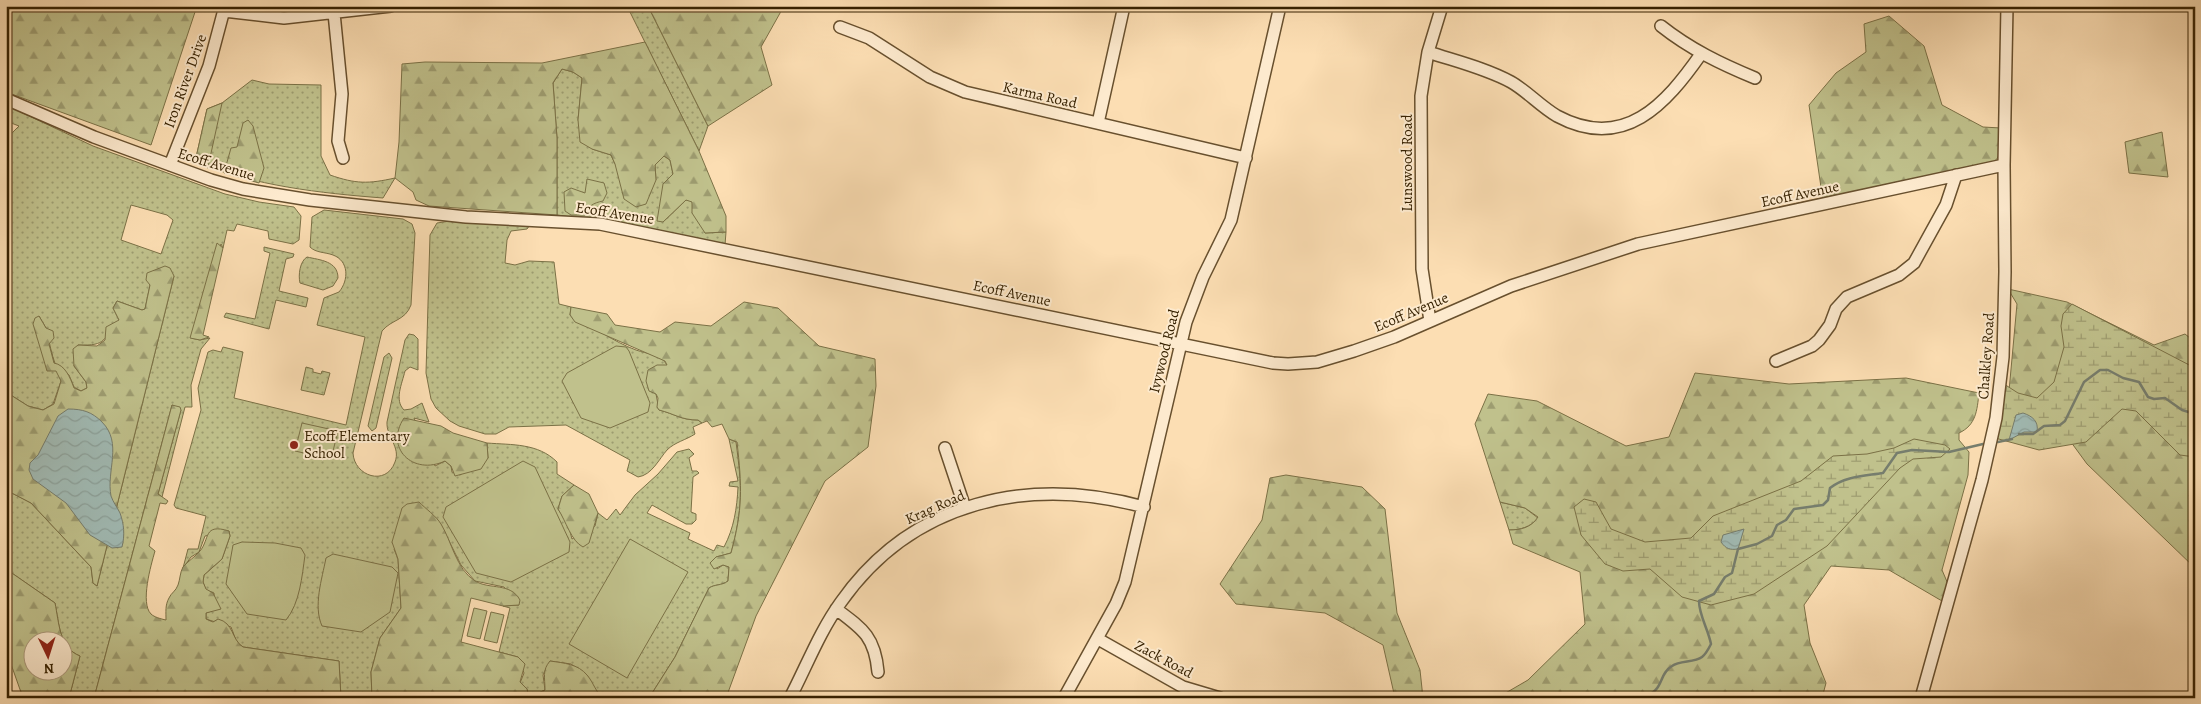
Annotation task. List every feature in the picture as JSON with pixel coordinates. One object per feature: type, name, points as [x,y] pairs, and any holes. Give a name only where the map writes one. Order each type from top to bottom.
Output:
[{"type":"street","points":[[225,8],[274,18],[391,6]]},
{"type":"street","points":[[1098,123],[1124,6]]},
{"type":"street","name":"Ivywood Road","points":[[1064,698],[1098,638],[1125,582],[1144,507],[1180,344],[1194,299],[1231,220],[1280,6]]},
{"type":"street","name":"Lunswood Road","points":[[1430,321],[1422,269],[1421,96],[1428,52],[1442,6]]},
{"type":"street","name":"Chalkley Road","points":[[1921,698],[1982,480],[1996,418],[2003,357],[2007,6]]},
{"type":"street","name":"Iron River Drive","points":[[170,165],[209,66],[225,8]]},
{"type":"street","points":[[334,13],[342,94],[338,141],[342,158]]},
{"type":"street","points":[[1661,26],[1682,43],[1701,54],[1755,78]]},
{"type":"street","name":"Karma Road","points":[[840,27],[868,38],[930,77],[965,92],[1246,158]]},
{"type":"street","points":[[1428,52],[1501,77],[1522,89],[1559,117],[1584,125],[1598,127],[1635,121],[1656,108],[1678,87],[1701,54]]},
{"type":"street","name":"Ecoff Avenue","points":[[6,99],[94,137],[170,165],[224,184],[283,197],[466,217],[600,224],[1273,363],[1301,364],[1354,351],[1511,286],[1638,244],[2004,165]]},
{"type":"street","points":[[1776,361],[1819,340],[1830,325],[1836,309],[1846,297],[1899,275],[1914,263],[1946,205],[1956,175]]},
{"type":"street","points":[[945,448],[965,508]]},
{"type":"street","name":"Krag Road","points":[[792,696],[836,609],[857,580],[888,550],[921,527],[965,508],[1007,498],[1054,494],[1097,496],[1144,507]]},
{"type":"street","points":[[836,609],[858,626],[871,640],[877,656],[878,672]]},
{"type":"street","name":"Zack Road","points":[[1098,638],[1183,687],[1220,698]]},
{"type":"green space","points":[[6,6],[197,6],[151,145],[6,92]]},
{"type":"green space","points":[[627,6],[648,6],[708,126],[699,151]]},
{"type":"green space","points":[[648,6],[784,6],[761,47],[772,85],[708,126]]},
{"type":"green space","points":[[1889,16],[1924,46],[1942,105],[1983,127],[2001,128],[2000,153],[1991,164],[1823,201],[1809,105],[1836,73],[1866,52],[1864,24]]},
{"type":"green space","points":[[645,42],[699,151],[726,216],[726,232],[705,233],[692,213],[692,202],[686,200],[663,222],[657,221],[663,184],[673,174],[670,160],[664,156],[655,165],[656,180],[646,204],[636,207],[624,199],[611,155],[592,149],[580,142],[578,120],[582,78],[573,72],[562,69],[553,83],[557,138],[557,215],[429,206],[416,200],[413,192],[395,178],[399,142],[402,64],[425,62],[542,63]]},
{"type":"green space","points":[[562,69],[573,72],[582,78],[578,120],[592,149],[611,155],[615,164],[656,180],[655,165],[664,156],[670,160],[673,174],[663,222],[686,200],[693,201],[705,233],[726,232],[725,245],[600,221],[557,215],[557,138],[553,83]]},
{"type":"green space","points":[[252,80],[269,84],[321,85],[321,156],[330,175],[362,182],[395,178],[383,198],[335,194],[264,183],[195,162],[207,109],[222,103]]},
{"type":"green space","points":[[222,103],[208,168],[195,162],[207,109]]},
{"type":"green space","points":[[6,105],[93,146],[225,194],[259,202],[294,207],[301,216],[299,240],[293,244],[269,239],[268,231],[237,224],[234,231],[227,230],[223,248],[221,244],[191,338],[200,340],[210,338],[201,349],[191,385],[192,407],[185,407],[162,497],[158,494],[181,410],[172,405],[94,698],[69,698],[80,656],[72,651],[72,632],[60,632],[55,603],[6,569],[6,490],[31,503],[91,567],[93,583],[97,586],[174,276],[150,285],[145,309],[142,310],[117,301],[113,308],[119,320],[103,340],[95,344],[78,345],[74,366],[86,382],[87,388],[81,391],[74,387],[69,375],[55,364],[61,381],[53,404],[43,410],[28,406],[6,392],[6,139],[19,126],[6,121]],"holes":[[[131,205],[167,215],[173,220],[161,254],[121,240]],[[39,316],[46,328],[52,355]]]},
{"type":"green space","points":[[248,120],[253,126],[264,168],[259,183],[224,173],[231,148],[237,147],[243,123]]},
{"type":"green space","points":[[2162,132],[2168,177],[2129,173],[2125,142]]},
{"type":"green space","points":[[587,179],[604,183],[607,193],[603,201],[591,205],[585,215],[571,215],[565,211],[564,192],[571,188],[585,193]]},
{"type":"green space","points":[[324,210],[403,219],[412,224],[415,233],[411,305],[402,317],[382,331],[353,453],[355,461],[364,473],[371,476],[385,474],[391,470],[395,462],[395,447],[387,427],[387,422],[405,340],[409,334],[414,335],[418,339],[418,370],[410,367],[405,371],[399,397],[404,410],[411,409],[422,403],[429,422],[414,418],[435,466],[445,461],[451,466],[452,472],[460,475],[488,458],[487,443],[524,446],[542,451],[557,462],[557,474],[574,485],[562,496],[558,509],[568,524],[572,539],[595,526],[598,513],[607,520],[616,509],[620,515],[635,495],[658,474],[677,452],[689,449],[694,454],[689,458],[692,471],[699,473],[693,477],[691,512],[696,514],[696,520],[692,524],[686,524],[652,505],[647,513],[690,533],[688,539],[714,551],[717,545],[724,547],[733,525],[737,503],[738,487],[729,486],[730,482],[738,481],[729,439],[736,442],[740,485],[738,523],[731,553],[716,557],[717,569],[723,565],[729,567],[728,581],[709,588],[675,657],[649,698],[604,698],[597,693],[587,675],[571,664],[550,661],[543,675],[545,690],[534,695],[535,698],[529,698],[527,689],[520,683],[524,673],[518,657],[499,652],[510,608],[503,606],[519,605],[504,587],[475,581],[461,565],[440,523],[394,549],[398,559],[401,608],[380,638],[371,672],[372,698],[341,698],[339,661],[243,647],[237,643],[231,627],[206,619],[206,613],[214,610],[214,593],[206,590],[203,582],[204,575],[222,559],[230,536],[229,531],[205,536],[199,552],[191,557],[183,568],[188,549],[198,549],[206,516],[176,508],[174,505],[201,410],[198,388],[208,352],[213,350],[221,352],[223,347],[243,352],[234,398],[346,425],[365,337],[317,325],[324,298],[339,292],[346,277],[345,266],[338,258],[310,247],[312,217]]},
{"type":"green space","points":[[450,221],[530,225],[527,229],[511,231],[507,240],[505,263],[515,265],[529,261],[554,262],[559,304],[571,307],[570,315],[628,347],[657,356],[664,361],[667,365],[665,366],[656,394],[659,410],[682,418],[698,420],[702,423],[693,427],[695,434],[670,447],[651,470],[638,477],[627,471],[630,460],[566,425],[509,427],[496,434],[485,434],[459,426],[450,421],[436,408],[431,399],[426,373],[430,235],[437,223]]},
{"type":"green space","points":[[217,243],[223,248],[203,335],[209,337],[200,340],[190,338]]},
{"type":"green space","points":[[264,247],[294,254],[293,257],[286,259],[279,291],[308,298],[306,307],[276,300],[269,329],[224,317],[226,313],[255,319],[270,253],[264,251]]},
{"type":"green space","points":[[307,257],[323,260],[335,268],[338,278],[333,286],[323,290],[300,283],[300,268]]},
{"type":"green space","points":[[165,266],[170,268],[174,276],[97,586],[93,583],[91,567],[31,503],[6,490],[6,392],[28,406],[43,410],[54,404],[61,381],[56,371],[47,371],[33,324],[35,318],[39,316],[46,328],[53,331],[54,338],[49,344],[54,363],[64,369],[74,388],[81,391],[87,388],[86,382],[74,366],[73,349],[78,345],[97,346],[105,340],[106,327],[119,320],[113,308],[117,301],[142,310],[145,309],[150,285],[146,280],[147,273]]},
{"type":"green space","points":[[2008,289],[2067,302],[2154,345],[2185,334],[2195,342],[2195,388],[2050,406],[2009,391],[2017,304]]},
{"type":"green space","points":[[744,302],[778,308],[819,346],[875,359],[876,386],[868,447],[825,481],[756,616],[726,698],[649,698],[675,657],[709,588],[728,581],[729,567],[723,565],[714,569],[710,563],[716,557],[731,553],[735,537],[740,498],[737,442],[729,439],[722,424],[712,427],[707,421],[702,423],[698,420],[682,418],[659,410],[657,407],[658,398],[656,394],[649,391],[646,381],[648,370],[657,365],[667,365],[665,361],[575,322],[570,315],[571,307],[607,314],[615,325],[660,332],[675,322],[711,326]]},
{"type":"green space","points":[[2072,304],[2195,368],[2195,457],[2180,455],[2136,411],[2122,409],[2086,442],[2039,450],[1995,438],[2004,384],[2018,393],[2037,398],[2054,382],[2064,347],[2061,326],[2063,314]]},
{"type":"green space","points":[[616,346],[626,347],[629,351],[650,403],[648,412],[610,428],[581,418],[562,381],[567,373]]},
{"type":"green space","points":[[389,353],[392,358],[376,428],[372,431],[368,426],[384,357]]},
{"type":"green space","points":[[306,367],[313,369],[313,372],[321,374],[322,371],[330,373],[324,395],[301,390]]},
{"type":"green space","points":[[1695,373],[1789,384],[1906,378],[1979,393],[1975,417],[1965,430],[1959,433],[1959,440],[1969,452],[1968,475],[1942,570],[1948,584],[1942,601],[1889,570],[1831,566],[1804,605],[1810,643],[1826,683],[1822,698],[1497,698],[1528,680],[1585,624],[1580,572],[1513,544],[1509,530],[1525,528],[1538,517],[1525,508],[1500,502],[1475,424],[1488,394],[1537,401],[1626,446],[1669,437]]},
{"type":"green space","points":[[2119,399],[2195,446],[2195,568],[2087,464],[2068,438]]},
{"type":"green space","points":[[172,405],[180,407],[181,410],[158,494],[168,501],[166,504],[160,503],[149,546],[155,551],[147,584],[146,601],[148,609],[152,615],[166,620],[167,603],[179,583],[183,567],[200,551],[211,531],[221,529],[229,531],[230,536],[222,559],[204,575],[203,582],[206,589],[213,593],[221,609],[206,613],[206,619],[213,622],[218,619],[227,624],[236,640],[243,647],[339,661],[341,698],[94,698]]},
{"type":"green space","points":[[404,418],[441,426],[453,433],[487,443],[488,458],[481,469],[455,476],[451,466],[445,461],[433,465],[422,465],[413,462],[400,449],[397,439]]},
{"type":"green space","points":[[302,423],[338,431],[331,459],[295,451]]},
{"type":"green space","points":[[1914,439],[1945,445],[1950,449],[1941,457],[1913,459],[1900,468],[1827,546],[1754,594],[1711,605],[1682,597],[1650,569],[1623,571],[1605,564],[1581,535],[1574,507],[1584,499],[1596,502],[1611,529],[1645,542],[1691,538],[1713,516],[1801,481],[1833,456],[1867,454],[1894,448]]},
{"type":"green space","points":[[523,461],[535,467],[570,542],[569,552],[511,582],[476,573],[443,517],[446,507]]},
{"type":"green space","points":[[1286,475],[1362,487],[1385,509],[1397,613],[1420,670],[1423,698],[1395,698],[1383,645],[1325,613],[1236,604],[1220,584],[1262,520],[1270,478]]},
{"type":"green space","points":[[574,485],[589,494],[598,513],[589,543],[583,547],[572,536],[558,509],[562,496]]},
{"type":"green space","points":[[419,502],[441,524],[463,570],[469,576],[481,584],[505,588],[516,594],[520,600],[519,605],[503,606],[471,598],[461,642],[518,657],[525,664],[520,682],[527,689],[529,698],[372,698],[371,672],[380,638],[401,608],[398,559],[392,542],[402,508],[407,504]]},
{"type":"green space","points":[[1500,502],[1525,508],[1538,518],[1532,524],[1525,527],[1509,530]]},
{"type":"green space","points":[[630,539],[688,572],[627,678],[569,644]]},
{"type":"green space","points":[[242,542],[275,543],[301,548],[305,555],[297,598],[286,620],[247,614],[226,584],[233,545]]},
{"type":"green space","points":[[333,554],[392,567],[398,573],[390,612],[361,632],[322,626],[319,618],[319,592],[326,558]]},
{"type":"green space","points":[[6,569],[55,603],[60,632],[22,632],[22,682],[72,682],[72,651],[80,656],[69,698],[23,698],[6,650]]},
{"type":"green space","points":[[474,608],[487,611],[480,639],[467,636]]},
{"type":"green space","points":[[491,612],[504,615],[497,643],[484,640]]},
{"type":"green space","points":[[550,661],[579,668],[587,675],[604,698],[535,698],[534,695],[545,690],[545,671]]},
{"type":"water","points":[[68,409],[83,410],[91,413],[102,422],[112,439],[110,487],[111,496],[122,521],[124,534],[122,547],[112,548],[90,535],[66,503],[33,479],[29,470],[30,463],[38,455],[58,416]]},
{"type":"water","points":[[2023,413],[2034,420],[2037,425],[2037,432],[2024,432],[2009,440],[2016,415]]},
{"type":"water","points":[[1744,529],[1738,549],[1728,548],[1721,542],[1723,535]]},
{"type":"waterway","points":[[2019,434],[2033,434],[2044,426],[2060,425],[2065,421],[2084,382],[2100,370],[2108,370],[2123,378],[2139,382],[2148,397],[2154,399],[2165,398],[2182,410],[2195,414]]},
{"type":"waterway","points":[[1998,442],[2012,439]]},
{"type":"waterway","points":[[1641,698],[1649,695],[1658,687],[1664,674],[1672,666],[1699,659],[1707,651],[1711,644],[1700,612],[1699,601],[1714,594],[1725,577],[1732,573],[1738,549],[1757,544],[1772,536],[1777,525],[1786,520],[1794,509],[1823,505],[1828,500],[1830,488],[1836,484],[1855,477],[1883,473],[1897,453],[1912,450],[1949,452],[1983,444]]},
{"type":"place","name":"Ecoff Elementary School","points":[[294,445]]}]
